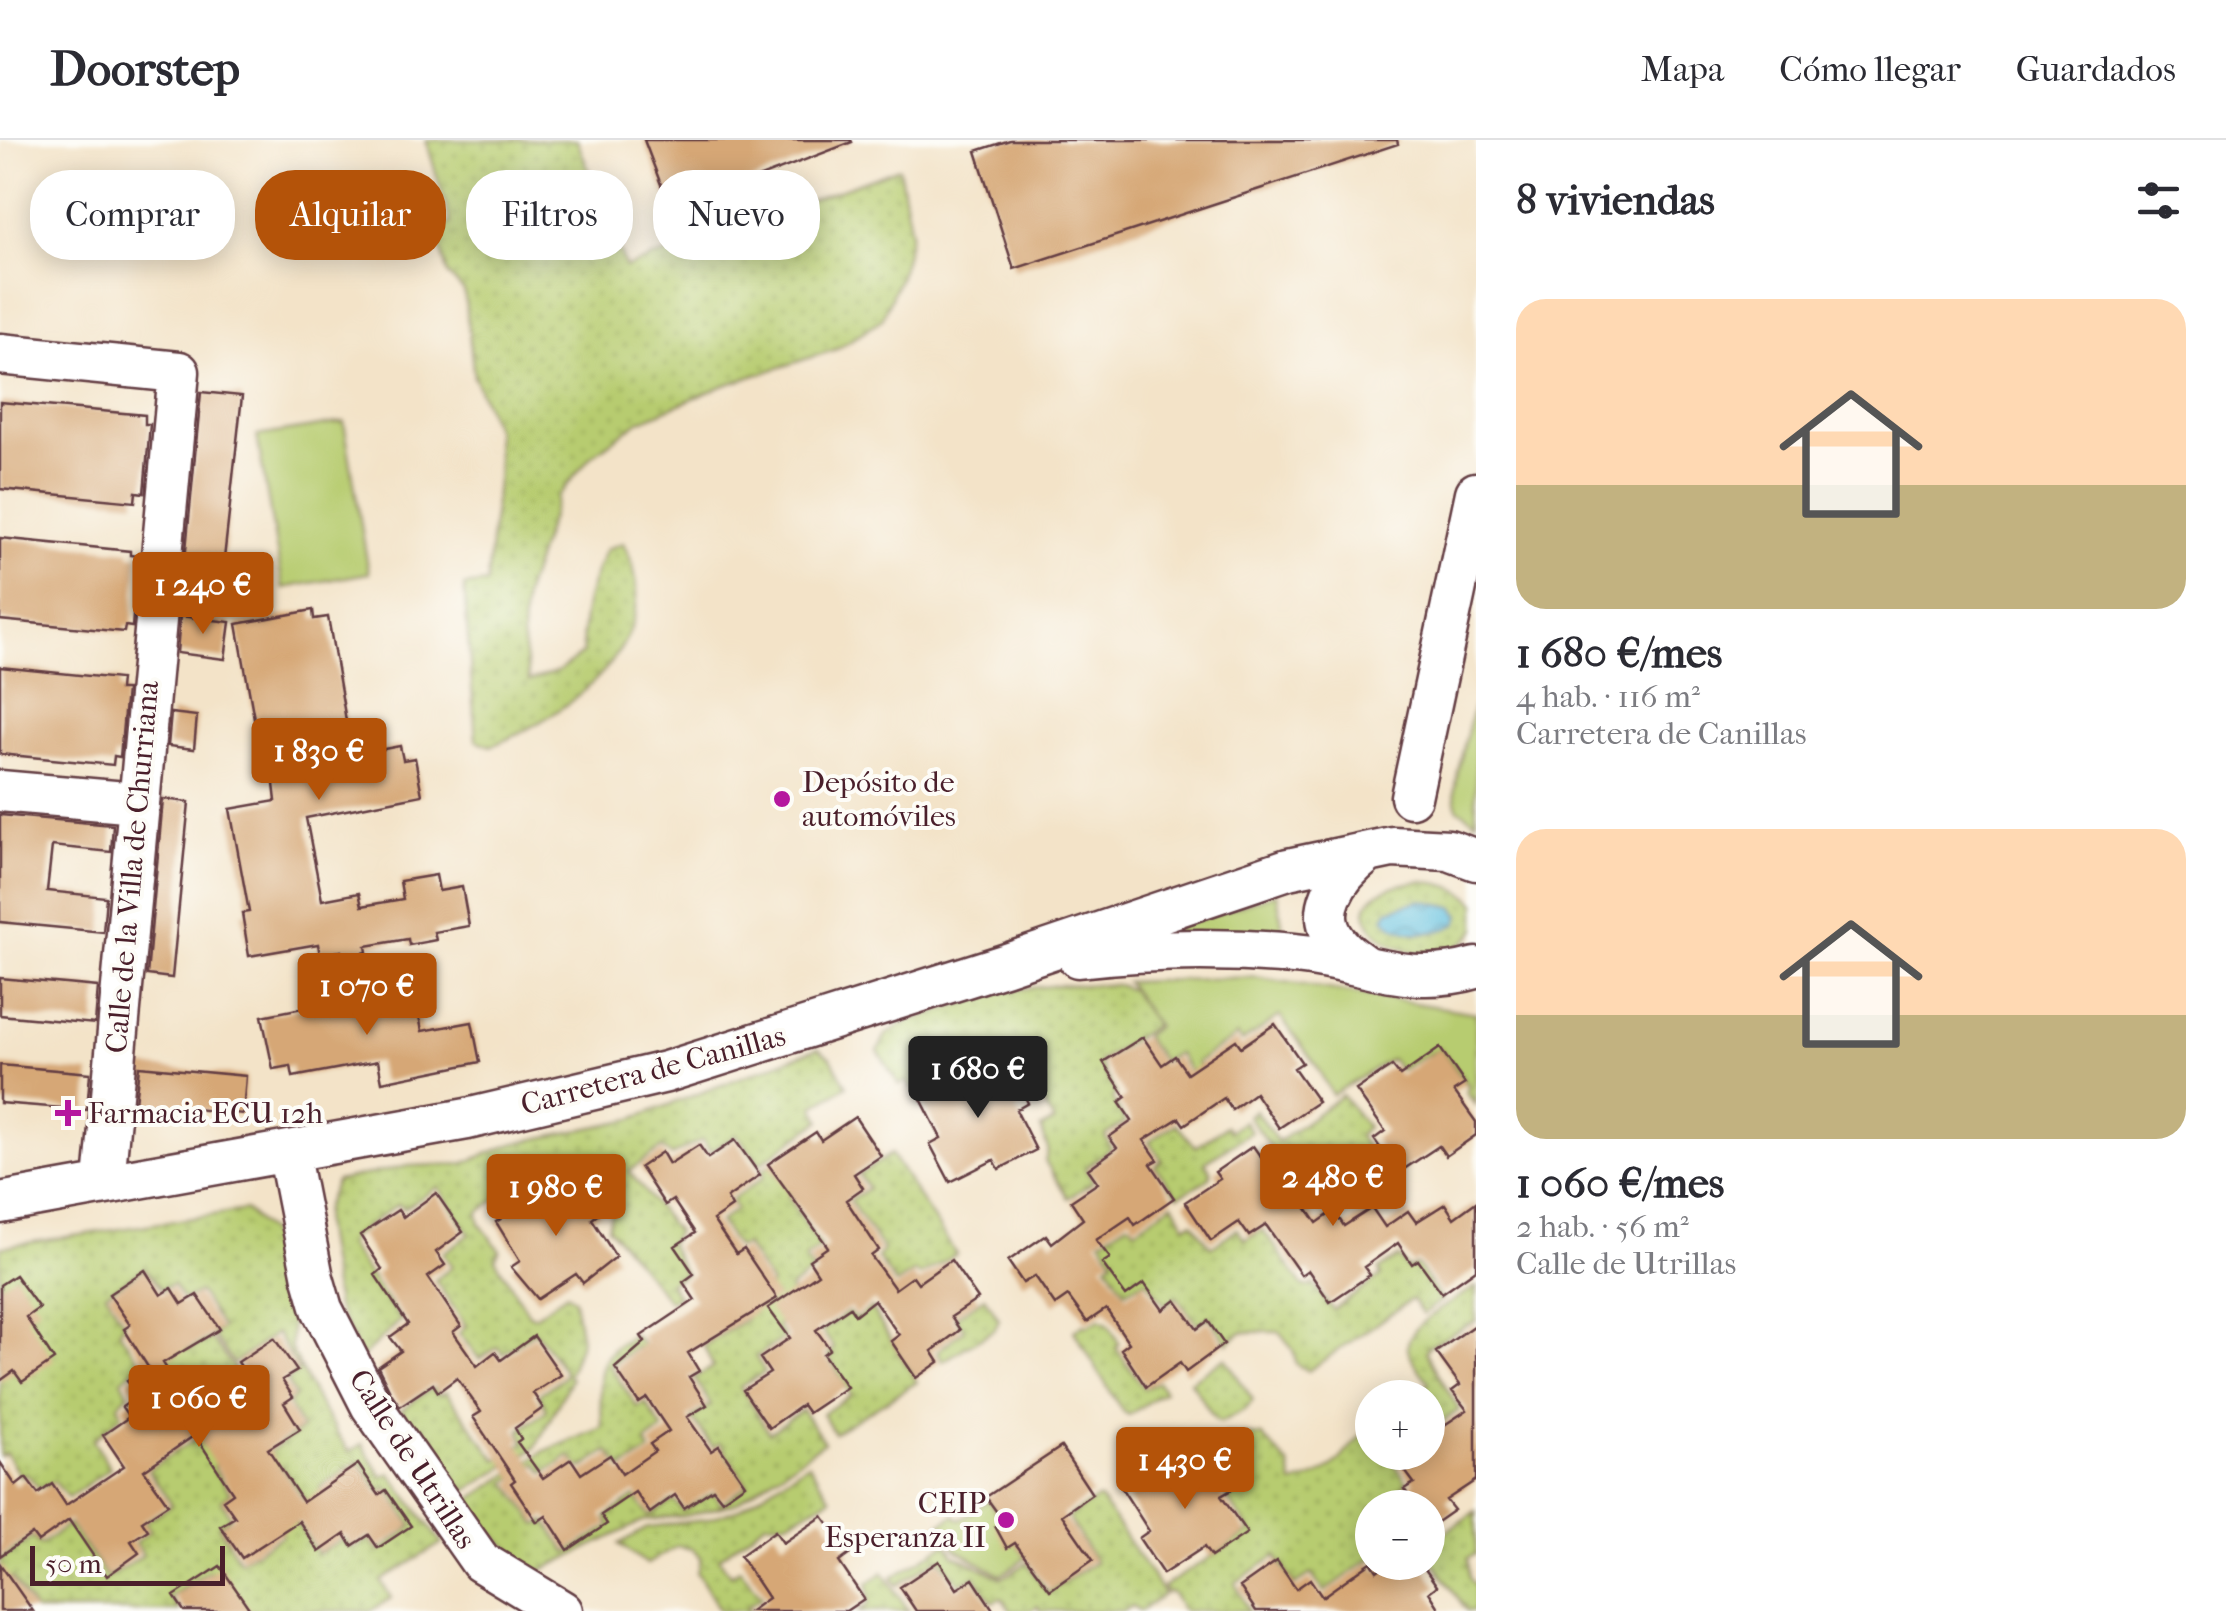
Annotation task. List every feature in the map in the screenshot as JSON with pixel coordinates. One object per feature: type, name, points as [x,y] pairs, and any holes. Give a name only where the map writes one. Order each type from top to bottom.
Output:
[{"type":"street","name":"Calle de la Villa de Churriana","points":[[0,354],[179,372],[104,1182]]},
{"type":"street","points":[[1366,967],[1338,946],[1328,921],[1330,893],[1343,872],[1371,852],[1411,798],[1476,493]]},
{"type":"street","points":[[0,790],[138,803]]},
{"type":"street","points":[[1411,798],[1462,855]]},
{"type":"street","name":"Carretera de Canillas","points":[[0,1204],[104,1182],[467,1119],[666,1072],[1004,965],[1288,869],[1418,846],[1462,855]]},
{"type":"street","name":"Carretera de Canillas","points":[[1004,965],[1143,950],[1296,954],[1402,976],[1464,977]]},
{"type":"street","name":"Calle de Utrillas","points":[[288,1151],[322,1309],[371,1406],[481,1562],[562,1611]]},
{"type":"green space","points":[[426,140],[577,140],[588,170],[466,170],[466,260],[623,260],[626,268],[653,258],[820,260],[820,197],[899,168],[911,232],[900,276],[882,319],[837,349],[725,385],[639,421],[591,456],[558,496],[524,596],[522,636],[529,681],[559,671],[583,653],[584,612],[595,575],[606,549],[623,543],[636,578],[636,610],[625,641],[581,693],[552,715],[491,746],[476,740],[464,586],[487,583],[498,470],[495,428],[474,377],[464,291],[448,275],[444,260],[446,226],[451,223],[446,206],[446,170],[435,170]]},
{"type":"green space","points":[[344,422],[369,573],[283,588],[257,436]]},
{"type":"green space","points":[[1473,708],[1476,821],[1457,808],[1455,793]]},
{"type":"green space","points":[[1424,881],[1452,888],[1476,903],[1476,929],[1454,948],[1428,953],[1403,948],[1381,936],[1368,921],[1368,904],[1385,890]]},
{"type":"green space","points":[[1277,893],[1284,936],[1154,934]]},
{"type":"green space","points":[[1255,977],[1476,1013],[1476,1105],[1466,1092],[1469,1086],[1440,1048],[1400,1070],[1391,1059],[1332,1095],[1316,1065],[1280,1016],[1242,1042],[1237,1036],[1197,1062],[1201,1070],[1194,1078],[1177,1053],[1162,1061],[1144,1036],[1157,1026],[1126,982]]},
{"type":"green space","points":[[1118,985],[1131,990],[1155,1025],[1099,1062],[1125,1122],[1105,1136],[1111,1148],[1085,1168],[1093,1182],[1068,1198],[1045,1161],[1048,1149],[1041,1128],[1054,1122],[1031,1082],[1034,1067],[1019,1075],[1008,1057],[967,1078],[961,1066],[911,1089],[907,1081],[899,1085],[878,1051],[886,1035],[901,1024],[1002,991]]},
{"type":"green space","points":[[818,1048],[831,1058],[847,1086],[814,1106],[821,1120],[760,1164],[737,1135],[710,1151],[702,1140],[671,1156],[662,1148],[629,1171],[676,1232],[669,1243],[685,1274],[669,1283],[678,1296],[669,1301],[608,1227],[612,1209],[580,1164],[499,1197],[478,1213],[480,1224],[500,1250],[495,1259],[529,1314],[534,1316],[567,1293],[574,1299],[581,1340],[568,1376],[571,1379],[535,1448],[458,1496],[401,1410],[432,1388],[440,1395],[446,1392],[497,1460],[524,1442],[520,1430],[547,1410],[539,1394],[563,1378],[565,1372],[535,1331],[503,1354],[498,1347],[479,1359],[459,1333],[466,1326],[435,1280],[452,1267],[443,1253],[470,1234],[438,1187],[404,1209],[398,1204],[350,1238],[349,1247],[401,1320],[361,1358],[336,1306],[323,1223],[336,1181],[408,1166],[462,1164],[512,1144],[632,1119]]},
{"type":"green space","points":[[1342,1095],[1367,1127],[1359,1136],[1386,1178],[1351,1203],[1335,1178],[1331,1179],[1325,1171],[1308,1180],[1292,1156],[1281,1162],[1248,1116],[1255,1110],[1278,1142]]},
{"type":"green space","points":[[1244,1121],[1251,1132],[1205,1162],[1211,1172],[1209,1179],[1178,1196],[1155,1166],[1162,1160],[1149,1141],[1176,1124],[1196,1147],[1226,1126],[1230,1131]]},
{"type":"green space","points":[[891,1154],[956,1254],[920,1276],[915,1272],[896,1284],[877,1257],[883,1250],[850,1201],[868,1188],[859,1175]]},
{"type":"green space","points":[[775,1162],[795,1189],[788,1196],[820,1247],[805,1259],[813,1271],[789,1289],[801,1309],[777,1326],[785,1337],[756,1357],[765,1372],[740,1387],[769,1433],[802,1410],[824,1442],[736,1503],[685,1516],[646,1520],[537,1573],[483,1525],[468,1519],[459,1507],[544,1451],[602,1428],[600,1386],[604,1363],[619,1344],[634,1335],[648,1351],[643,1354],[636,1347],[610,1366],[637,1407],[646,1403],[663,1430],[646,1442],[650,1451],[623,1469],[608,1451],[582,1469],[570,1456],[544,1473],[537,1463],[507,1482],[537,1525],[546,1521],[567,1553],[610,1526],[606,1517],[635,1497],[649,1516],[674,1500],[683,1511],[713,1493],[721,1504],[748,1485],[720,1443],[713,1447],[692,1418],[711,1405],[694,1378],[713,1367],[704,1346],[746,1319],[742,1309],[764,1294],[771,1284],[745,1245],[737,1248],[719,1222],[736,1209],[731,1200],[764,1177],[762,1170]]},
{"type":"green space","points":[[1173,1203],[1186,1225],[1193,1222],[1211,1247],[1237,1229],[1245,1240],[1263,1230],[1304,1287],[1313,1284],[1333,1310],[1381,1276],[1379,1270],[1399,1257],[1408,1269],[1417,1265],[1442,1300],[1423,1314],[1412,1299],[1308,1371],[1296,1364],[1293,1350],[1280,1332],[1242,1332],[1228,1343],[1209,1317],[1197,1324],[1177,1297],[1165,1305],[1146,1280],[1125,1291],[1107,1264],[1113,1259],[1101,1240],[1129,1222],[1135,1229]]},
{"type":"green space","points":[[245,1210],[269,1232],[291,1301],[291,1349],[315,1398],[349,1452],[362,1444],[382,1477],[390,1473],[442,1543],[381,1581],[391,1598],[370,1611],[247,1611],[231,1599],[209,1571],[170,1597],[179,1611],[35,1611],[12,1578],[0,1585],[0,1560],[32,1537],[40,1545],[69,1524],[107,1578],[143,1555],[135,1542],[151,1531],[145,1522],[172,1505],[148,1470],[203,1434],[182,1401],[188,1396],[163,1359],[182,1344],[189,1350],[210,1338],[235,1369],[207,1390],[235,1431],[250,1441],[213,1467],[230,1493],[221,1500],[231,1517],[218,1526],[240,1561],[283,1535],[280,1528],[294,1519],[318,1554],[344,1538],[352,1549],[369,1539],[379,1552],[413,1526],[388,1488],[380,1491],[358,1461],[320,1487],[322,1494],[308,1504],[282,1467],[275,1470],[265,1455],[302,1429],[288,1404],[295,1396],[287,1381],[299,1371],[276,1333],[234,1363],[212,1335],[222,1328],[199,1292],[183,1300],[173,1284],[162,1290],[145,1268],[106,1293],[124,1323],[119,1331],[142,1364],[122,1380],[129,1394],[118,1405],[122,1415],[93,1440],[110,1468],[68,1498],[54,1481],[39,1488],[26,1473],[20,1476],[6,1453],[0,1456],[0,1247]]},
{"type":"green space","points":[[1476,1287],[1476,1321],[1428,1347],[1426,1352],[1442,1380],[1427,1380],[1408,1349],[1414,1331],[1434,1313]]},
{"type":"green space","points":[[985,1297],[999,1319],[995,1329],[943,1361],[937,1351],[964,1330],[955,1317]]},
{"type":"green space","points":[[871,1308],[917,1382],[834,1433],[822,1414],[851,1395],[828,1355],[834,1348],[822,1331],[848,1312],[856,1319]]},
{"type":"green space","points":[[1100,1319],[1108,1323],[1119,1343],[1116,1348],[1144,1389],[1158,1382],[1164,1391],[1129,1415],[1122,1411],[1074,1331]]},
{"type":"green space","points":[[1225,1358],[1253,1400],[1246,1409],[1221,1422],[1190,1381]]},
{"type":"green space","points":[[1445,1385],[1459,1410],[1445,1420]]},
{"type":"green space","points":[[1226,1435],[1262,1436],[1290,1466],[1293,1484],[1322,1474],[1355,1443],[1355,1470],[1399,1470],[1407,1482],[1398,1490],[1355,1490],[1355,1570],[1324,1592],[1311,1574],[1295,1585],[1276,1556],[1235,1583],[1249,1611],[1183,1611],[1171,1592],[1167,1593],[1163,1587],[1251,1532],[1226,1497],[1238,1486],[1214,1441]]},
{"type":"green space","points":[[808,1463],[831,1498],[788,1521],[766,1522],[719,1558],[730,1575],[740,1569],[762,1597],[747,1606],[750,1611],[720,1611],[697,1572],[701,1559],[692,1549],[677,1546],[647,1564],[619,1544],[649,1527],[707,1519],[739,1509]]},
{"type":"green space","points":[[1100,1499],[1164,1594],[1140,1611],[1132,1606],[1124,1611],[1041,1611],[1038,1606],[1030,1611],[1011,1611],[1002,1598],[992,1602],[975,1576],[959,1584],[939,1558],[897,1585],[892,1578],[947,1543],[954,1555],[1002,1578],[1027,1563],[1048,1593],[1095,1562],[1068,1517]]},
{"type":"green space","points":[[988,1500],[1026,1558],[1001,1575],[957,1550],[939,1525],[955,1515],[961,1520]]},
{"type":"green space","points":[[1476,1511],[1476,1554],[1468,1558],[1470,1579],[1476,1586],[1476,1611],[1467,1611],[1445,1579],[1445,1532]]},
{"type":"green space","points":[[883,1572],[909,1611],[859,1611],[869,1604],[868,1584]]},
{"type":"water","points":[[1421,900],[1453,907],[1460,916],[1457,924],[1419,933],[1400,929],[1384,918],[1388,910]]},
{"type":"building","points":[[644,140],[852,142],[779,170],[655,170]]},
{"type":"building","points":[[1010,140],[1397,140],[1398,144],[1014,269],[976,151]]},
{"type":"building","points":[[201,392],[242,396],[224,559],[219,558],[218,564],[185,561]]},
{"type":"building","points":[[0,402],[145,415],[145,424],[150,424],[144,493],[136,492],[135,502],[0,489]]},
{"type":"building","points":[[0,538],[130,551],[130,555],[138,556],[132,627],[125,626],[124,632],[0,620]]},
{"type":"building","points":[[313,610],[314,619],[328,617],[352,755],[400,746],[403,760],[415,758],[422,795],[306,818],[322,900],[359,893],[362,906],[403,899],[400,881],[436,875],[439,891],[462,887],[469,926],[434,932],[436,940],[409,945],[408,939],[366,946],[367,952],[342,957],[341,951],[320,955],[318,944],[249,956],[242,913],[249,912],[230,809],[276,801],[268,733],[257,735],[237,624]]},
{"type":"building","points":[[180,616],[230,622],[225,659],[177,653]]},
{"type":"building","points":[[0,667],[120,679],[119,690],[126,690],[120,757],[114,756],[113,765],[0,754]]},
{"type":"building","points":[[171,713],[197,716],[194,749],[168,746]]},
{"type":"building","points":[[163,799],[189,802],[172,978],[147,975]]},
{"type":"building","points":[[0,815],[113,825],[111,852],[52,846],[47,891],[106,897],[103,932],[0,922]]},
{"type":"building","points":[[0,978],[98,987],[95,1024],[0,1015]]},
{"type":"building","points":[[413,986],[422,1031],[472,1022],[480,1062],[382,1082],[378,1061],[293,1077],[291,1066],[273,1069],[262,1016]]},
{"type":"building","points":[[1275,1024],[1302,1063],[1294,1068],[1318,1102],[1279,1128],[1255,1093],[1232,1110],[1224,1098],[1184,1125],[1179,1118],[1144,1140],[1158,1160],[1151,1164],[1174,1198],[1135,1225],[1130,1217],[1096,1240],[1110,1258],[1102,1263],[1126,1296],[1144,1283],[1163,1310],[1176,1300],[1197,1329],[1208,1321],[1224,1344],[1186,1372],[1180,1363],[1146,1387],[1121,1349],[1129,1343],[1106,1309],[1087,1322],[1068,1296],[1055,1305],[1035,1276],[1023,1283],[1008,1261],[1046,1235],[1052,1243],[1083,1219],[1071,1201],[1098,1183],[1088,1169],[1117,1148],[1109,1137],[1132,1121],[1119,1102],[1126,1097],[1103,1062],[1143,1037],[1162,1065],[1175,1056],[1187,1073],[1236,1040],[1241,1047]]},
{"type":"building","points":[[1440,1048],[1465,1084],[1454,1091],[1476,1122],[1476,1135],[1446,1156],[1439,1146],[1398,1173],[1374,1139],[1385,1131],[1356,1090],[1392,1066],[1400,1076]]},
{"type":"building","points":[[1007,1062],[1028,1103],[1016,1110],[1036,1150],[999,1169],[994,1160],[950,1182],[930,1144],[941,1138],[918,1093],[957,1073],[963,1084]]},
{"type":"building","points":[[0,1065],[90,1073],[87,1110],[0,1103]]},
{"type":"building","points":[[139,1066],[246,1076],[243,1114],[135,1103]]},
{"type":"building","points":[[855,1117],[881,1156],[854,1174],[863,1188],[846,1200],[879,1250],[871,1256],[895,1289],[913,1276],[918,1283],[951,1260],[978,1299],[951,1317],[960,1330],[932,1351],[939,1362],[916,1378],[891,1341],[899,1335],[874,1300],[855,1315],[850,1307],[816,1330],[830,1349],[823,1354],[847,1387],[808,1413],[802,1405],[769,1428],[743,1390],[770,1373],[760,1358],[790,1338],[768,1308],[818,1274],[809,1260],[828,1247],[768,1164],[816,1132],[821,1140]]},
{"type":"building","points":[[735,1140],[760,1175],[727,1198],[732,1207],[713,1220],[736,1254],[744,1249],[777,1298],[688,1353],[699,1371],[689,1377],[707,1405],[687,1417],[711,1451],[719,1446],[745,1484],[722,1500],[713,1489],[684,1508],[675,1495],[650,1513],[635,1492],[601,1515],[607,1524],[568,1550],[546,1516],[537,1522],[511,1483],[515,1480],[473,1417],[481,1412],[457,1378],[438,1392],[433,1384],[400,1406],[391,1393],[378,1367],[401,1351],[390,1337],[408,1324],[375,1275],[382,1269],[360,1235],[398,1210],[403,1217],[436,1193],[463,1232],[436,1252],[445,1265],[428,1277],[461,1326],[453,1332],[477,1366],[495,1352],[501,1360],[534,1336],[561,1375],[533,1393],[543,1408],[515,1428],[521,1439],[517,1442],[543,1478],[571,1459],[581,1474],[610,1455],[622,1474],[655,1451],[650,1444],[669,1431],[647,1398],[639,1403],[615,1368],[645,1342],[641,1336],[695,1300],[683,1282],[694,1274],[675,1246],[695,1233],[673,1200],[665,1205],[640,1167],[662,1152],[669,1164],[699,1145],[708,1158]]},
{"type":"building","points":[[1253,1146],[1276,1179],[1283,1174],[1317,1223],[1334,1211],[1344,1226],[1372,1208],[1385,1227],[1408,1211],[1416,1222],[1445,1204],[1454,1218],[1476,1202],[1476,1269],[1442,1293],[1418,1260],[1412,1264],[1398,1243],[1364,1267],[1370,1275],[1330,1302],[1308,1270],[1301,1275],[1266,1225],[1249,1236],[1239,1222],[1211,1241],[1185,1202],[1220,1179],[1215,1172]]},
{"type":"building","points":[[574,1179],[600,1213],[592,1219],[616,1257],[583,1283],[576,1274],[538,1299],[511,1267],[520,1261],[496,1222],[529,1194],[537,1204]]},
{"type":"building","points":[[145,1270],[161,1295],[172,1288],[182,1304],[197,1295],[220,1329],[163,1363],[190,1404],[242,1368],[238,1362],[274,1338],[297,1371],[282,1380],[293,1397],[284,1403],[300,1429],[268,1449],[303,1502],[358,1464],[379,1495],[386,1490],[411,1526],[378,1548],[369,1535],[352,1546],[345,1534],[319,1552],[299,1521],[242,1558],[220,1526],[235,1517],[223,1500],[233,1493],[195,1435],[144,1470],[168,1504],[142,1521],[148,1530],[131,1541],[139,1553],[107,1576],[69,1520],[38,1542],[32,1534],[0,1556],[0,1462],[16,1486],[26,1478],[38,1494],[52,1484],[66,1505],[124,1466],[103,1435],[129,1417],[122,1407],[138,1396],[127,1381],[148,1367],[124,1329],[130,1325],[109,1294]]},
{"type":"building","points":[[15,1275],[39,1308],[26,1317],[54,1360],[22,1382],[14,1371],[0,1381],[0,1285]]},
{"type":"building","points":[[1476,1324],[1476,1480],[1446,1500],[1454,1510],[1445,1516],[1445,1490],[1404,1489],[1414,1483],[1404,1470],[1445,1470],[1445,1425],[1467,1410],[1452,1391],[1460,1385],[1436,1352]]},
{"type":"building","name":"CEIP Esperanza II","points":[[1061,1447],[1092,1494],[1062,1515],[1093,1560],[1050,1590],[1015,1543],[1007,1548],[995,1526],[1004,1522],[986,1497]]},
{"type":"building","points":[[1206,1450],[1233,1489],[1221,1496],[1247,1533],[1211,1557],[1204,1547],[1163,1574],[1139,1538],[1149,1531],[1122,1489],[1159,1466],[1166,1477]]},
{"type":"building","points":[[823,1516],[850,1554],[839,1562],[864,1599],[846,1611],[750,1611],[768,1598],[740,1556],[775,1531],[783,1543]]},
{"type":"building","points":[[939,1561],[957,1589],[973,1579],[994,1611],[916,1611],[900,1587]]},
{"type":"building","points":[[1277,1561],[1296,1589],[1310,1579],[1322,1597],[1355,1573],[1355,1580],[1433,1580],[1437,1586],[1429,1592],[1441,1611],[1256,1611],[1240,1587]]},
{"type":"building","points":[[0,1564],[33,1611],[0,1611]]},
{"type":"building","points":[[220,1566],[251,1611],[184,1611],[174,1596]]},
{"type":"place","name":"Depósito de automóviles","points":[[782,799]]},
{"type":"place","name":"Farmacia ECU 12h","points":[[68,1113]]},
{"type":"place","name":"CEIP Esperanza II","points":[[1006,1520]]}]
